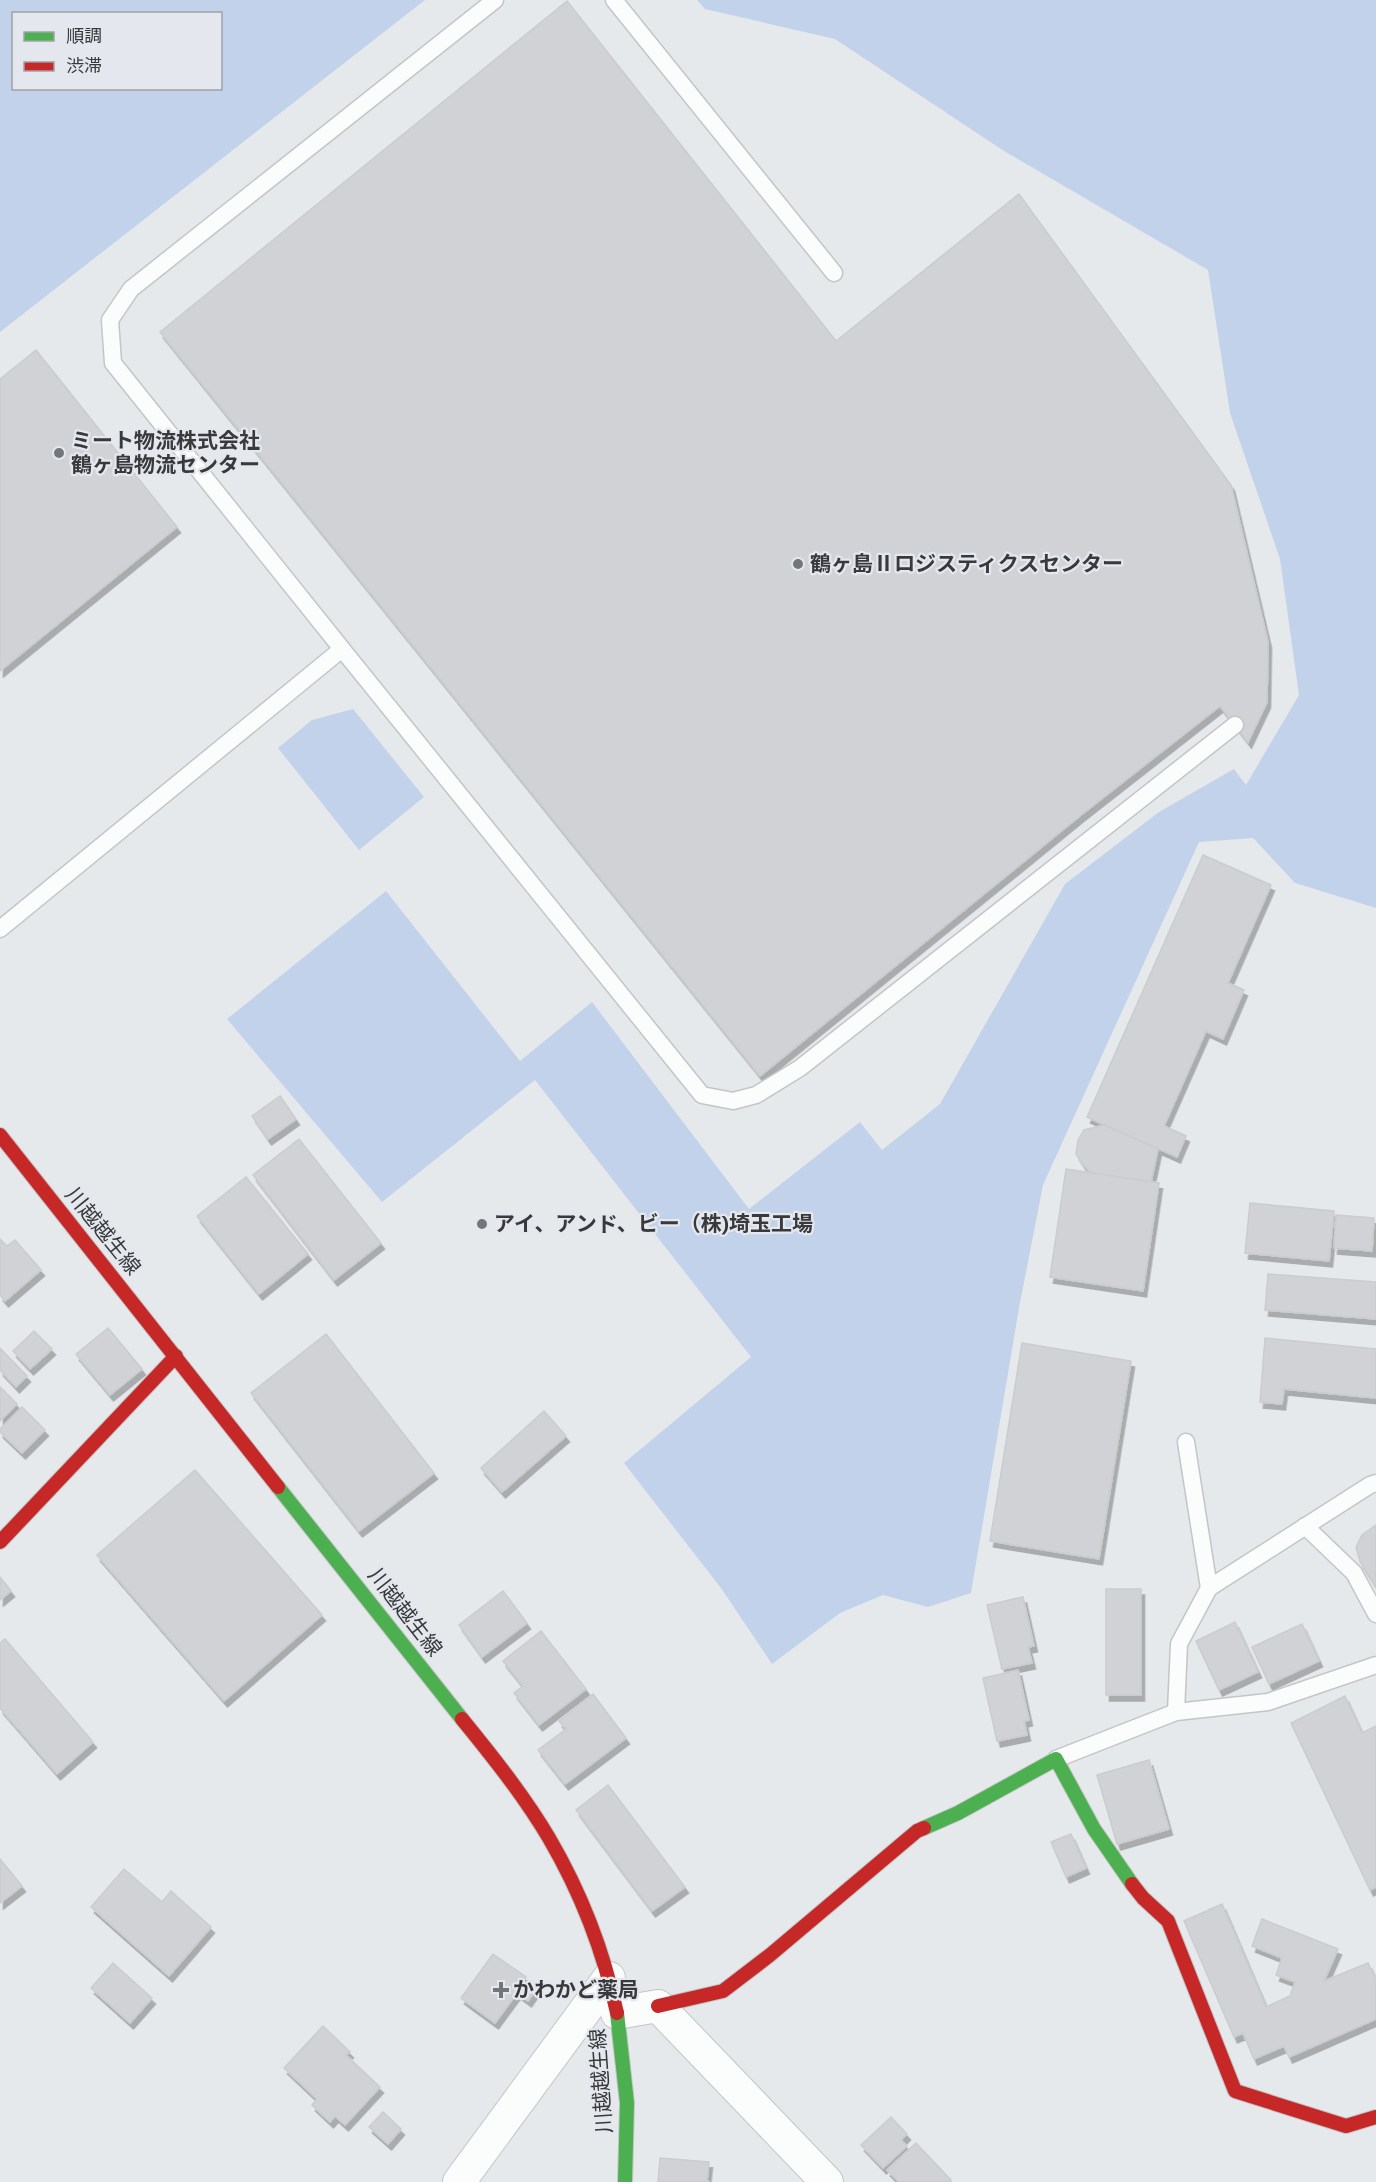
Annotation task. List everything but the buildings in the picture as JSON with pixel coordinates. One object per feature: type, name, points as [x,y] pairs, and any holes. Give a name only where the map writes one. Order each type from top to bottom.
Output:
[{"type":"main road","name":"川越越生線","points":[[0,1135],[506,1774],[549,1838],[578,1895],[609,1978],[617,2013],[627,2103],[625,2182]]},
{"type":"main road","points":[[0,1542],[176,1356]]},
{"type":"main road","points":[[658,2006],[723,1991],[770,1955],[917,1831],[958,1813],[1056,1759],[1094,1829],[1123,1872],[1143,1898],[1168,1921],[1235,2091],[1346,2126],[1376,2116]]},
{"type":"street","points":[[459,2182],[609,1978]]},
{"type":"street","points":[[617,2013],[658,2006],[827,2182]]},
{"type":"lane","points":[[495,0],[131,289],[110,320],[113,363],[702,1095],[733,1101],[756,1095],[800,1068],[1235,725]]},
{"type":"lane","points":[[614,0],[834,273]]},
{"type":"lane","points":[[0,929],[342,649]]},
{"type":"lane","points":[[1186,1442],[1209,1588]]},
{"type":"lane","points":[[1176,1712],[1179,1644],[1209,1588],[1370,1485],[1376,1484]]},
{"type":"lane","points":[[1305,1526],[1354,1573],[1376,1614]]},
{"type":"lane","points":[[1056,1759],[1176,1712],[1268,1702],[1376,1665]]},
{"type":"shaded area","points":[[0,0],[425,0],[0,332]]},
{"type":"shaded area","points":[[697,0],[1376,0],[1376,908],[1295,883],[1253,838],[1199,842],[1043,1185],[1019,1308],[971,1593],[928,1607],[883,1595],[840,1613],[772,1664],[721,1588],[624,1463],[751,1357],[535,1080],[382,1202],[227,1019],[386,891],[520,1061],[592,1002],[749,1209],[860,1122],[882,1150],[940,1104],[1065,884],[1159,812],[1234,769],[1246,785],[1299,695],[1280,559],[1230,413],[1208,270],[1004,151],[835,39],[705,9]]},
{"type":"shaded area","points":[[353,709],[424,797],[359,850],[278,748],[312,720]]},
{"type":"traffic: fast","points":[[278,1487],[462,1719]]},
{"type":"traffic: fast","points":[[924,1828],[958,1813],[1056,1759],[1094,1829],[1132,1884]]},
{"type":"traffic: fast","points":[[617,2013],[627,2103],[625,2182]]},
{"type":"traffic: jam","points":[[0,1135],[278,1487]]},
{"type":"traffic: jam","points":[[0,1542],[176,1356]]},
{"type":"traffic: jam","points":[[462,1719],[519,1792],[560,1858],[590,1923],[612,1990],[617,2013]]},
{"type":"traffic: jam","points":[[658,2006],[723,1991],[770,1955],[917,1831],[924,1828]]},
{"type":"traffic: jam","points":[[1132,1884],[1143,1898],[1168,1921],[1235,2091],[1346,2126],[1376,2117]]},
{"type":"place","name":"ミート物流株式会社 鶴ヶ島物流センター","points":[[59,453]]},
{"type":"place","name":"鶴ヶ島Ⅱロジスティクスセンター","points":[[798,564]]},
{"type":"place","name":"アイ、アンド、ビー（株)埼玉工場","points":[[482,1224]]},
{"type":"place","name":"かわかど薬局","points":[[501,1990]]}]
